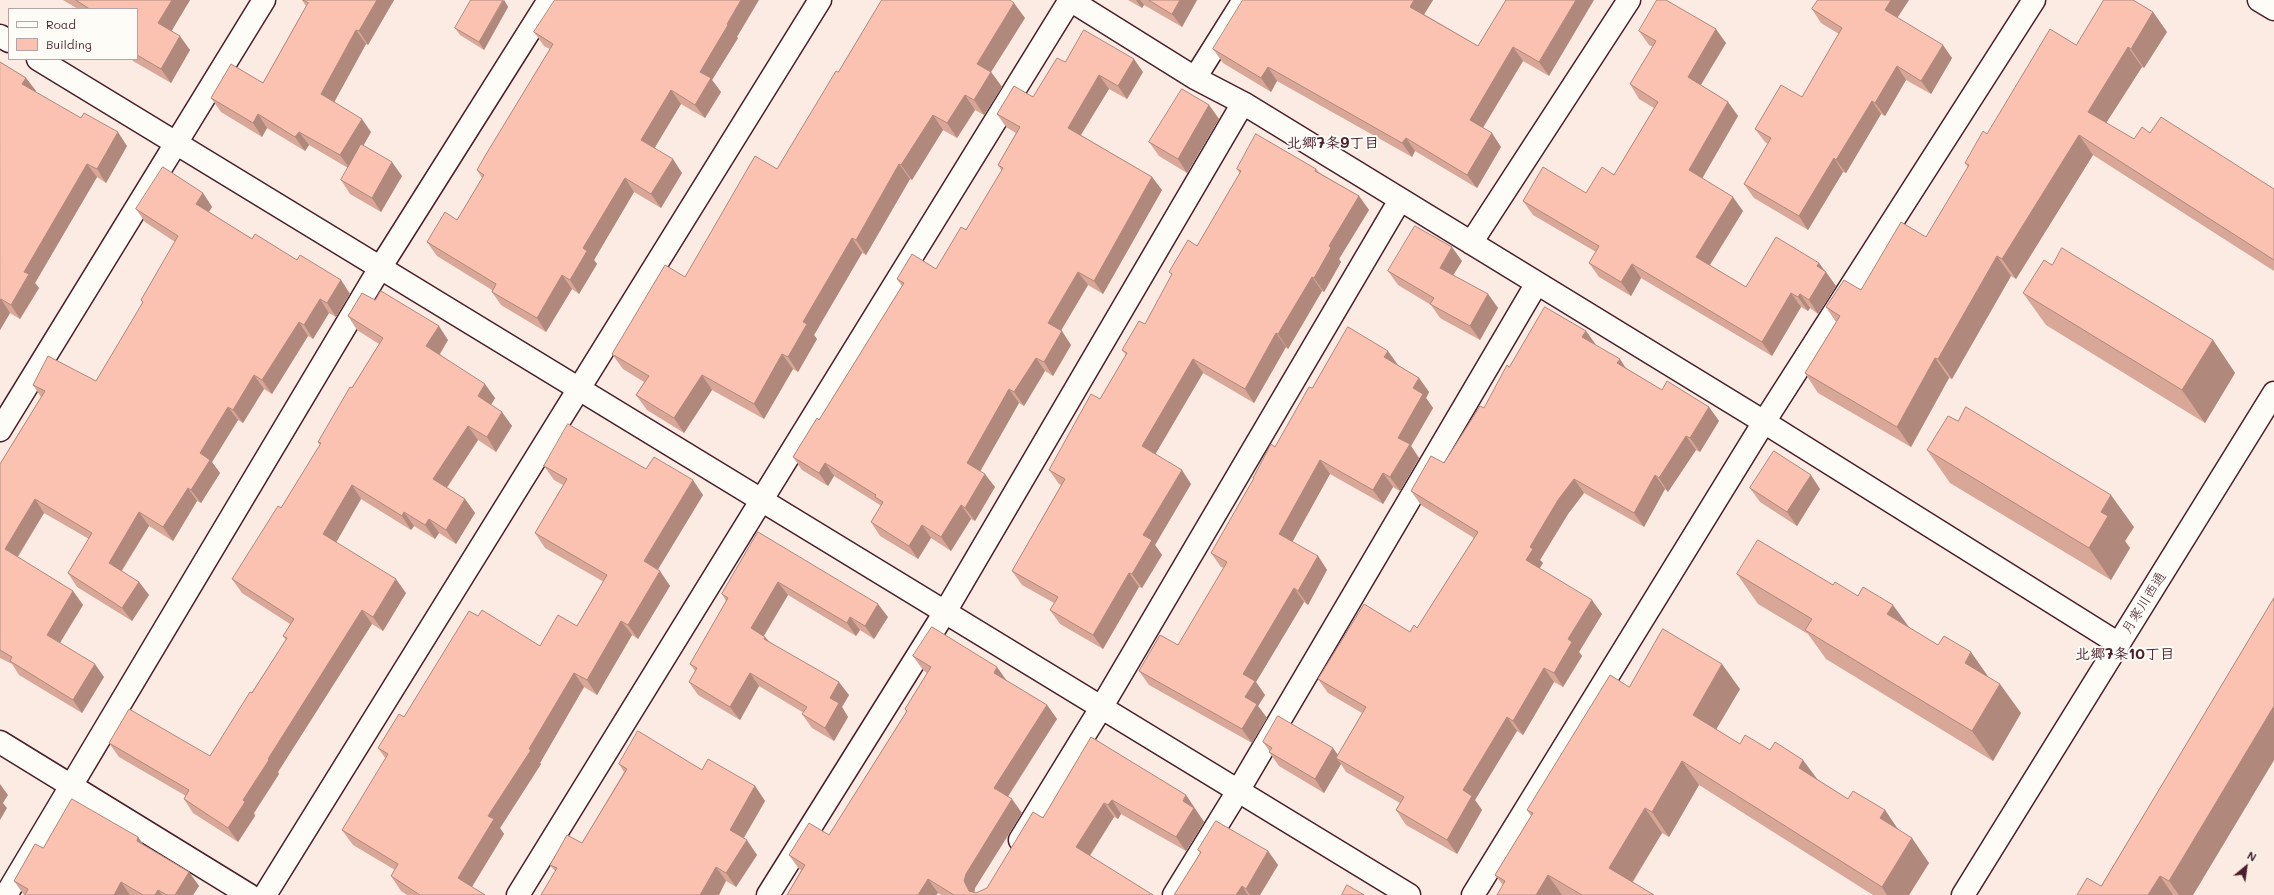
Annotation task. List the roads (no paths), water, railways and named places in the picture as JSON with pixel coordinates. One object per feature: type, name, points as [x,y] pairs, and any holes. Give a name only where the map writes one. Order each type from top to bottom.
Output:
[{"type":"street","points":[[0,430],[264,0]]},
{"type":"street","points":[[6,895],[380,268],[549,0]]},
{"type":"street","points":[[265,895],[820,0]]},
{"type":"street","points":[[518,895],[1070,0],[1195,78],[1243,103],[1764,422],[2119,644]]},
{"type":"street","points":[[1195,78],[1244,0]]},
{"type":"street","points":[[1471,243],[1629,0]]},
{"type":"street","points":[[1473,895],[1764,422],[2034,0]]},
{"type":"street","points":[[2259,0],[2274,9]]},
{"type":"street","points":[[40,60],[1409,895]]},
{"type":"street","points":[[768,895],[945,612],[1243,103]]},
{"type":"street","points":[[1010,855],[1101,708],[1400,200]]},
{"type":"street","points":[[1174,895],[1238,791],[1537,283]]},
{"type":"street","name":"月寒川西通","points":[[1963,895],[2274,394]]},
{"type":"street","points":[[0,742],[249,895]]},
{"type":"district","name":"北郷7条9丁目","points":[[1333,143]]},
{"type":"district","name":"北郷7条10丁目","points":[[2125,654]]}]
